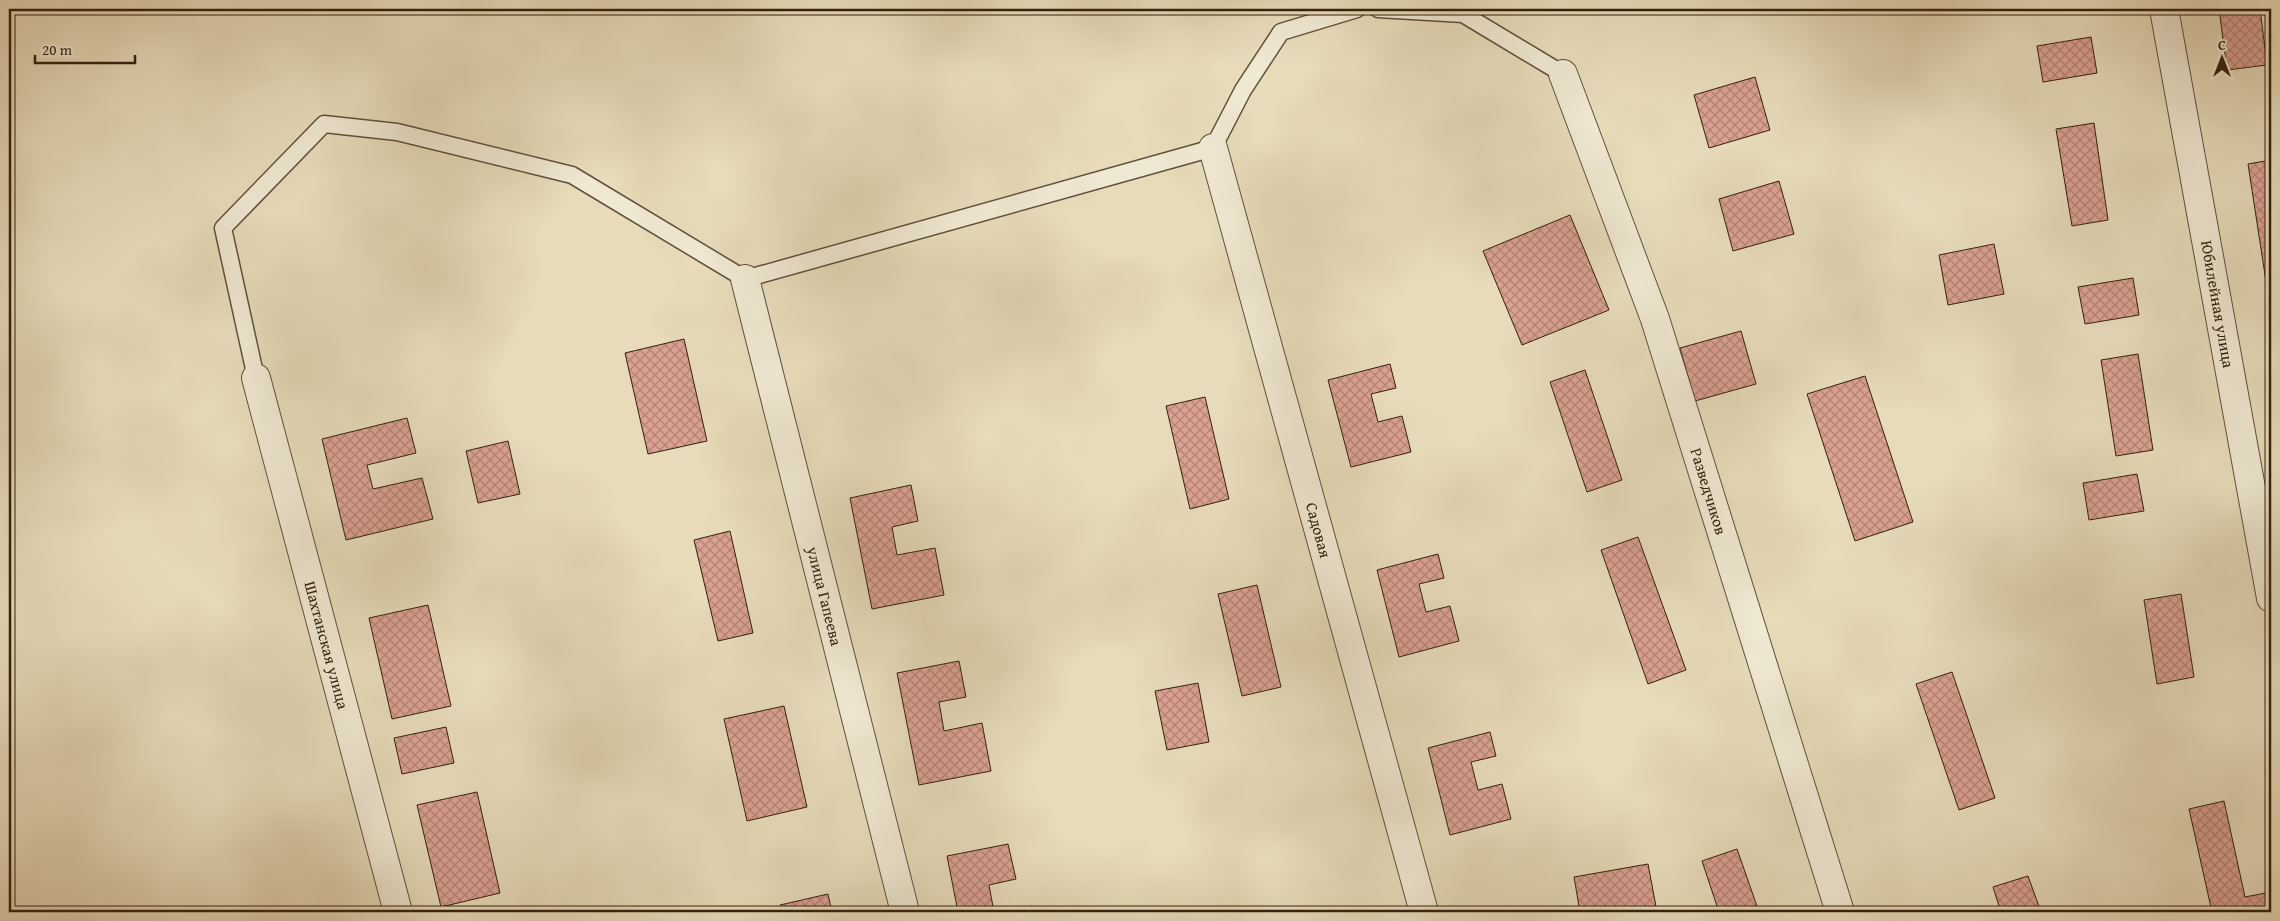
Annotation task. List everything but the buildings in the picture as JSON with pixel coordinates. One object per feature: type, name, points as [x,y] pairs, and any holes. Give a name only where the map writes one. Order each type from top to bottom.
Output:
[{"type":"street","name":"Юбилейная улица","points":[[2164,9],[2271,598]]},
{"type":"street","name":"Разведчиков","points":[[1563,74],[1655,319],[1840,912]]},
{"type":"street","name":"Садовая","points":[[1213,148],[1424,912]]},
{"type":"street","name":"улица Гапеева","points":[[745,279],[905,912]]},
{"type":"street","name":"Шахтанская улица","points":[[256,378],[398,912]]},
{"type":"lane","points":[[256,378],[223,228],[324,124],[397,132],[572,175],[745,279],[1213,148],[1243,90],[1281,32],[1357,9]]},
{"type":"lane","points":[[1378,9],[1464,14],[1563,74]]}]
